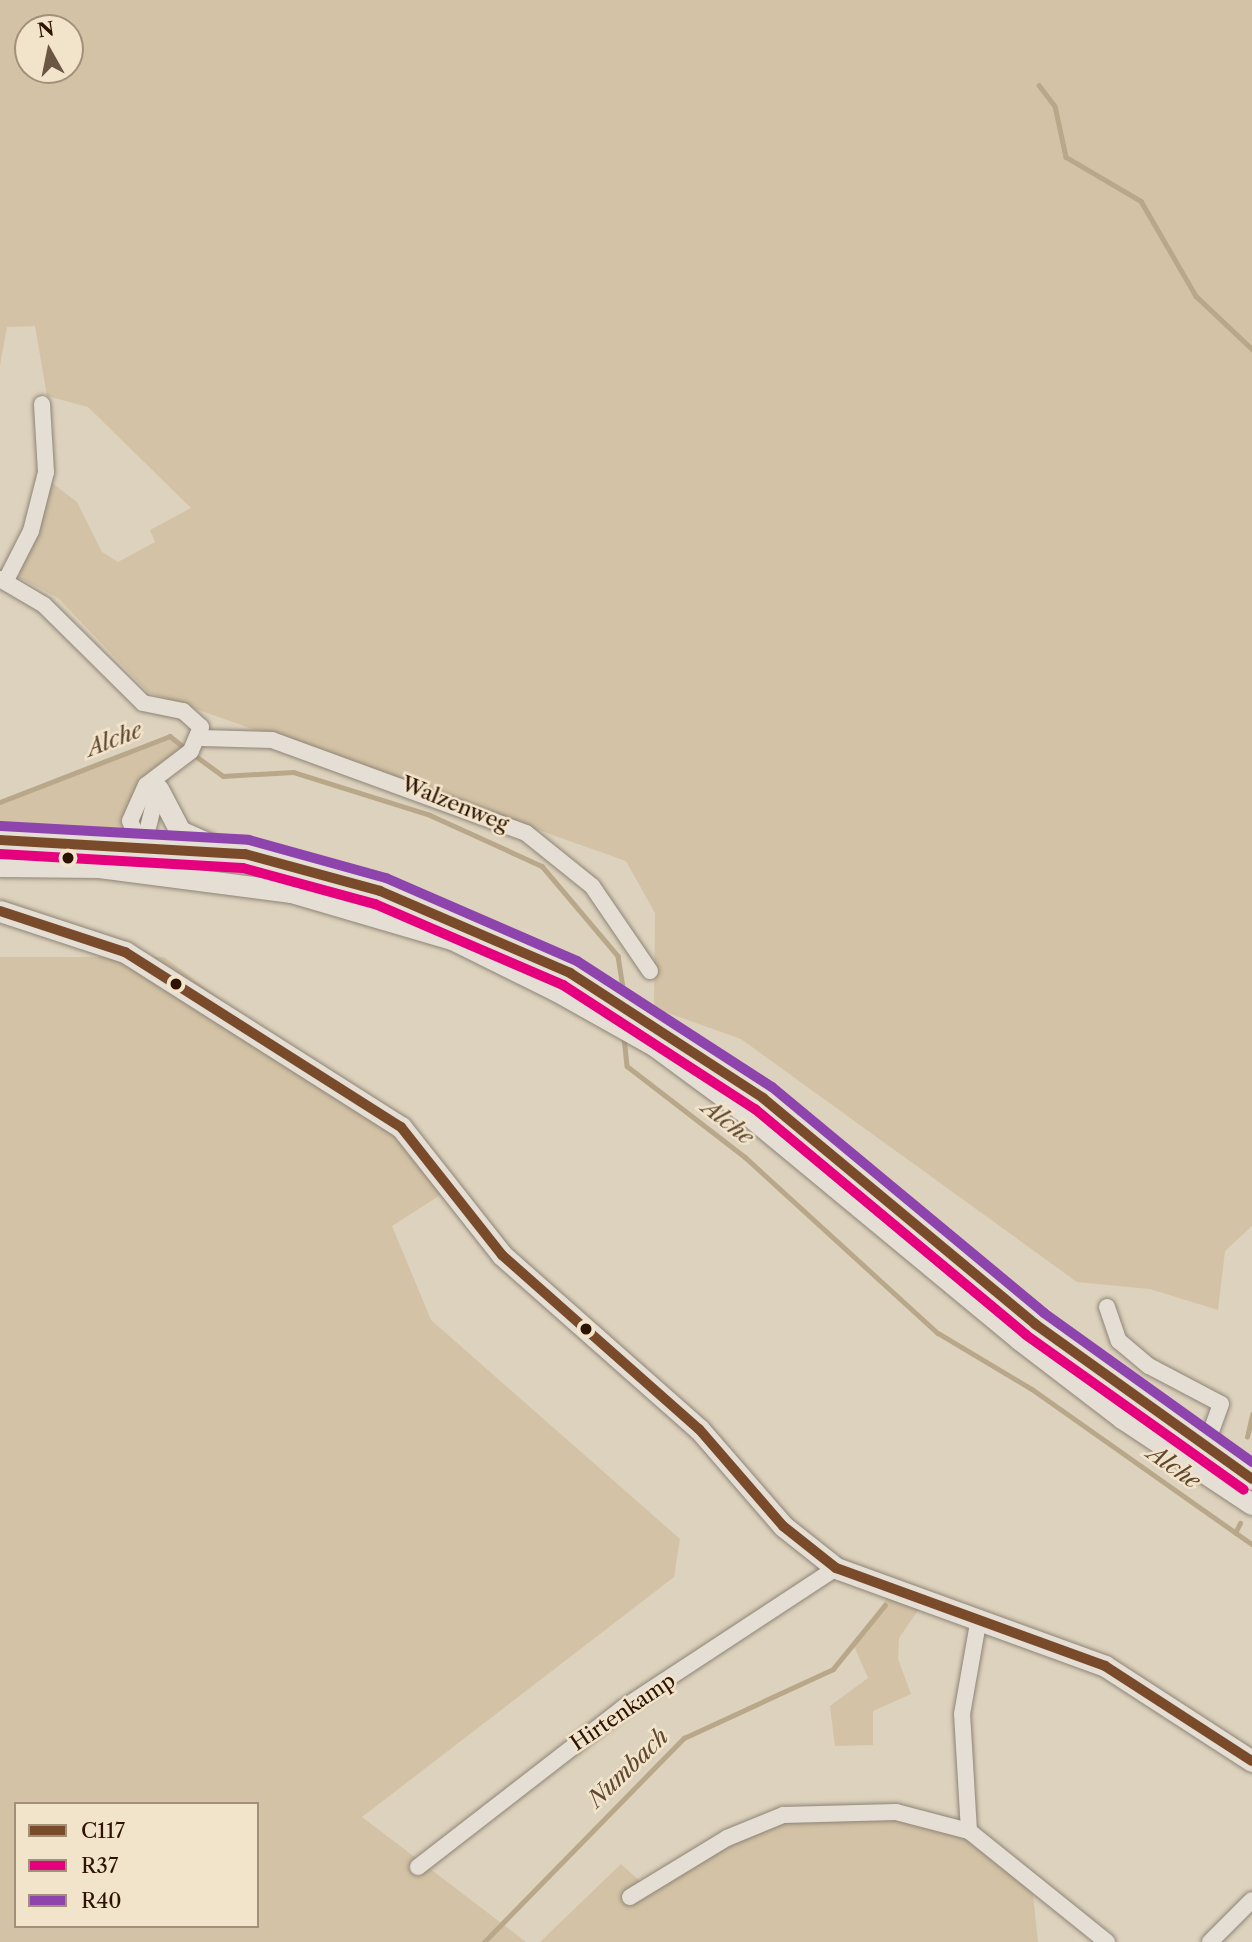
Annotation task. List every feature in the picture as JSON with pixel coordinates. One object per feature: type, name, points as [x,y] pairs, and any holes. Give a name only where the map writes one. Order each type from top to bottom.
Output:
[{"type":"main road","points":[[158,784],[180,831],[245,854],[331,876],[458,920],[763,1098],[1035,1324],[1252,1479]]},
{"type":"main road","points":[[0,840],[140,845],[245,854]]},
{"type":"main road","points":[[0,866],[137,871],[291,892],[452,939],[624,1017],[1122,1418],[1252,1504]]},
{"type":"main road","points":[[0,911],[125,953],[401,1127],[502,1255],[671,1404],[783,1526],[836,1568],[1105,1666],[1252,1761]]},
{"type":"street","points":[[42,404],[46,472],[31,531],[3,580],[44,605],[143,703],[196,719],[201,738],[158,784],[151,834],[140,845]]},
{"type":"street","name":"Walzenweg","points":[[201,738],[272,740],[526,833],[592,886],[650,971]]},
{"type":"street","points":[[137,871],[140,845],[130,821],[146,785],[158,784]]},
{"type":"street","points":[[1107,1307],[1119,1341],[1149,1366],[1221,1404],[1205,1448]]},
{"type":"street","name":"Hirtenkamp","points":[[418,1867],[613,1716],[836,1568]]},
{"type":"street","points":[[969,1831],[962,1727],[979,1618]]},
{"type":"street","points":[[630,1897],[727,1838],[783,1815],[896,1812],[969,1831],[1107,1942]]},
{"type":"street","points":[[1210,1942],[1252,1900]]},
{"type":"shaded area","points":[[0,0],[1252,0],[1252,1226],[1225,1251],[1218,1310],[1150,1289],[1077,1282],[741,1039],[654,1008],[655,913],[626,861],[148,692],[58,598],[18,577],[52,483],[77,502],[102,552],[118,562],[155,542],[150,530],[191,508],[88,407],[47,396],[35,326],[7,327],[0,365]]},
{"type":"shaded area","points":[[170,736],[191,751],[130,821],[140,845],[0,840],[0,802]]},
{"type":"shaded area","points":[[0,957],[164,957],[380,1119],[442,1194],[392,1226],[431,1320],[680,1539],[674,1577],[362,1817],[526,1942],[0,1942]]},
{"type":"shaded area","points":[[893,1589],[925,1600],[899,1638],[898,1659],[911,1694],[873,1711],[873,1745],[835,1746],[830,1706],[868,1678],[854,1646]]},
{"type":"shaded area","points":[[896,1812],[969,1831],[1032,1885],[1038,1942],[540,1942],[621,1864],[641,1882],[783,1815]]},
{"type":"waterway","points":[[1039,85],[1055,106],[1066,157],[1141,201],[1196,296],[1252,349]]},
{"type":"waterway","name":"Alche","points":[[0,802],[170,736],[186,749]]},
{"type":"waterway","name":"Alche","points":[[193,754],[223,776],[293,772],[430,815],[542,866],[618,956],[625,1000]]},
{"type":"waterway","name":"Alche","points":[[624,1037],[627,1066],[745,1157],[938,1333],[1032,1389],[1252,1544]]},
{"type":"waterway","points":[[1247,1437],[1252,1415]]},
{"type":"waterway","points":[[1235,1533],[1240,1523]]},
{"type":"waterway","name":"Numbach","points":[[484,1942],[684,1738],[833,1669],[885,1605]]},
{"type":"transit line","name":"R40","points":[[1,826],[249,840],[386,878],[577,961],[772,1087],[1044,1313],[1252,1462]]},
{"type":"transit line","name":"C117","points":[[0,840],[245,854],[380,891],[570,973],[763,1098],[1035,1324],[1252,1479]]},
{"type":"transit line","name":"R37","points":[[0,854],[243,868],[375,904],[563,985],[755,1109],[1026,1335],[1244,1490]]},
{"type":"transit line","name":"C117","points":[[0,911],[125,952],[401,1127],[502,1255],[699,1429],[783,1526],[836,1568],[1105,1666],[1252,1761]]}]
